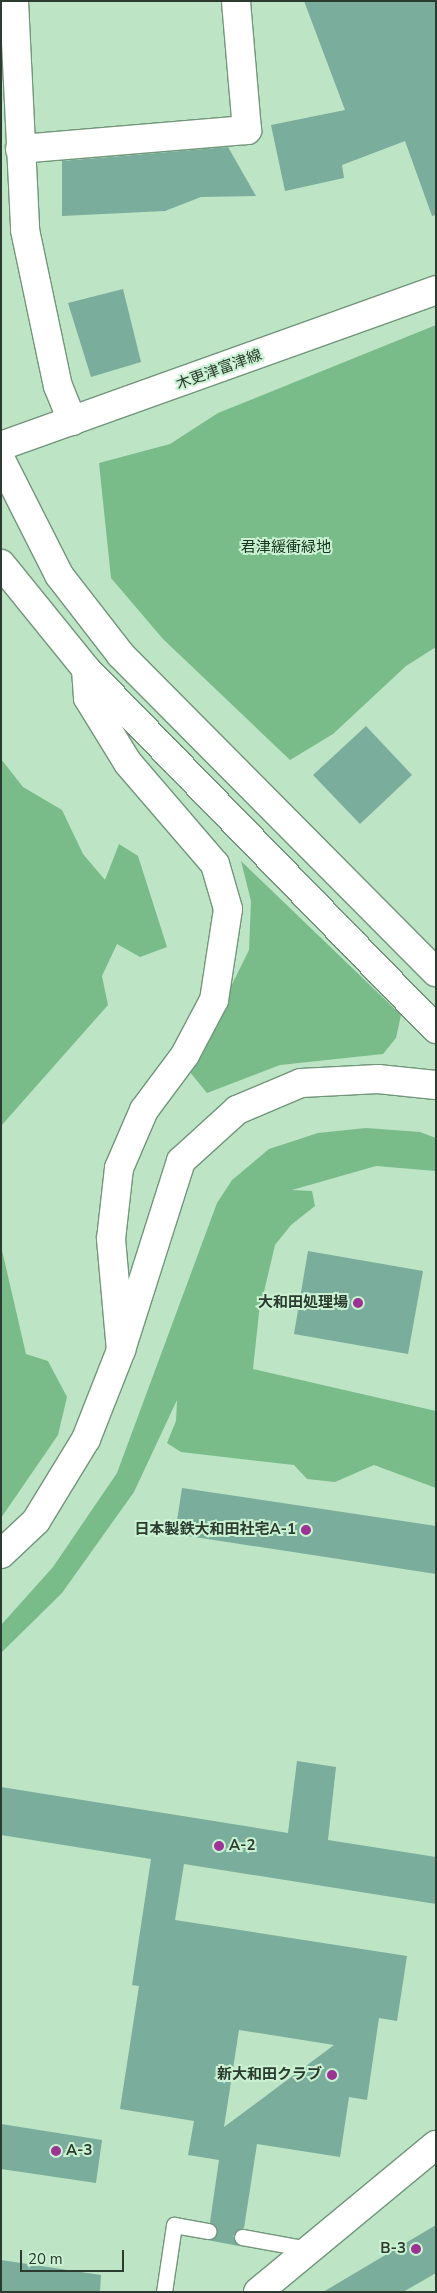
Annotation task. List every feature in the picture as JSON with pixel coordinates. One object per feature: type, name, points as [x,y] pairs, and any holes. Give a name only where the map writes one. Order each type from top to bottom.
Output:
[{"type":"street","points":[[14,1],[20,149],[26,230],[58,386],[72,421]]},
{"type":"street","points":[[20,149],[247,130],[236,1]]},
{"type":"street","name":"木更津富津線","points":[[1,446],[436,290]]},
{"type":"street","points":[[1,460],[58,575],[121,655],[436,972]]},
{"type":"street","points":[[1,564],[86,669],[436,1029]]},
{"type":"street","points":[[86,669],[88,698],[128,763],[215,864],[228,909],[214,1000],[185,1055],[144,1110],[120,1168],[111,1239],[121,1350]]},
{"type":"street","points":[[1,1554],[36,1521],[86,1439],[121,1350],[181,1161],[237,1110],[301,1083],[378,1079],[436,1085]]},
{"type":"street","points":[[258,2292],[436,2145]]},
{"type":"lane","points":[[164,2292],[174,2225],[208,2231]]},
{"type":"lane","points":[[242,2237],[309,2250]]},
{"type":"green space","name":"君津緩衝緑地","points":[[436,325],[436,647],[406,666],[333,734],[290,760],[163,639],[111,578],[99,463],[170,444],[218,413]]},
{"type":"green space","points":[[1,759],[23,787],[62,810],[83,854],[105,880],[119,844],[138,856],[167,947],[140,957],[117,944],[102,976],[108,1005],[1,1126]]},
{"type":"green space","points":[[241,861],[401,1015],[396,1038],[383,1054],[280,1065],[207,1093],[189,1071],[249,950],[251,901]]},
{"type":"green space","points":[[366,1128],[420,1132],[436,1138],[436,1171],[376,1166],[292,1190],[312,1191],[315,1206],[291,1225],[275,1245],[259,1313],[253,1369],[436,1411],[436,1488],[374,1465],[335,1482],[307,1479],[294,1465],[181,1452],[167,1443],[176,1421],[177,1400],[134,1492],[62,1593],[1,1653],[1,1625],[53,1567],[117,1473],[217,1203],[232,1180],[269,1149],[318,1133]]},
{"type":"green space","points":[[1,1246],[26,1354],[48,1361],[67,1397],[58,1435],[1,1518]]},
{"type":"building","points":[[304,1],[436,1],[436,215],[432,216],[405,141],[342,165],[344,178],[285,191],[271,125],[345,110]]},
{"type":"building","points":[[228,147],[256,196],[201,197],[165,211],[62,216],[62,161]]},
{"type":"building","points":[[123,289],[141,362],[91,377],[68,303]]},
{"type":"building","points":[[366,726],[412,775],[360,824],[313,775]]},
{"type":"building","name":"大和田処理場","points":[[308,1251],[423,1271],[408,1354],[294,1334]]},
{"type":"building","name":"日本製鉄大和田社宅A-1","points":[[182,1488],[436,1526],[436,1574],[175,1534]]},
{"type":"building","name":"新大和田クラブ","points":[[297,1761],[336,1767],[328,1840],[436,1857],[436,1904],[184,1864],[175,1920],[407,1956],[397,2021],[379,2018],[367,2100],[349,2097],[340,2157],[257,2144],[244,2228],[233,2236],[239,2246],[207,2240],[217,2232],[210,2222],[219,2160],[188,2155],[194,2121],[120,2109],[139,1986],[132,1985],[151,1859],[1,1835],[1,1787],[288,1833]],"holes":[[[239,2030],[334,2045],[224,2127]]]},
{"type":"building","name":"A-3","points":[[1,2124],[102,2140],[96,2183],[1,2169]]},
{"type":"building","name":"B-3","points":[[436,2225],[436,2273],[403,2292],[323,2292]]},
{"type":"building","points":[[1,2260],[101,2275],[100,2292],[1,2292]]},
{"type":"place","name":"大和田処理場","points":[[358,1303]]},
{"type":"place","name":"日本製鉄大和田社宅A-1","points":[[306,1530]]},
{"type":"place","name":"A-2","points":[[219,1846]]},
{"type":"place","name":"新大和田クラブ","points":[[332,2075]]},
{"type":"place","name":"A-3","points":[[56,2151]]},
{"type":"place","name":"B-3","points":[[416,2249]]}]
